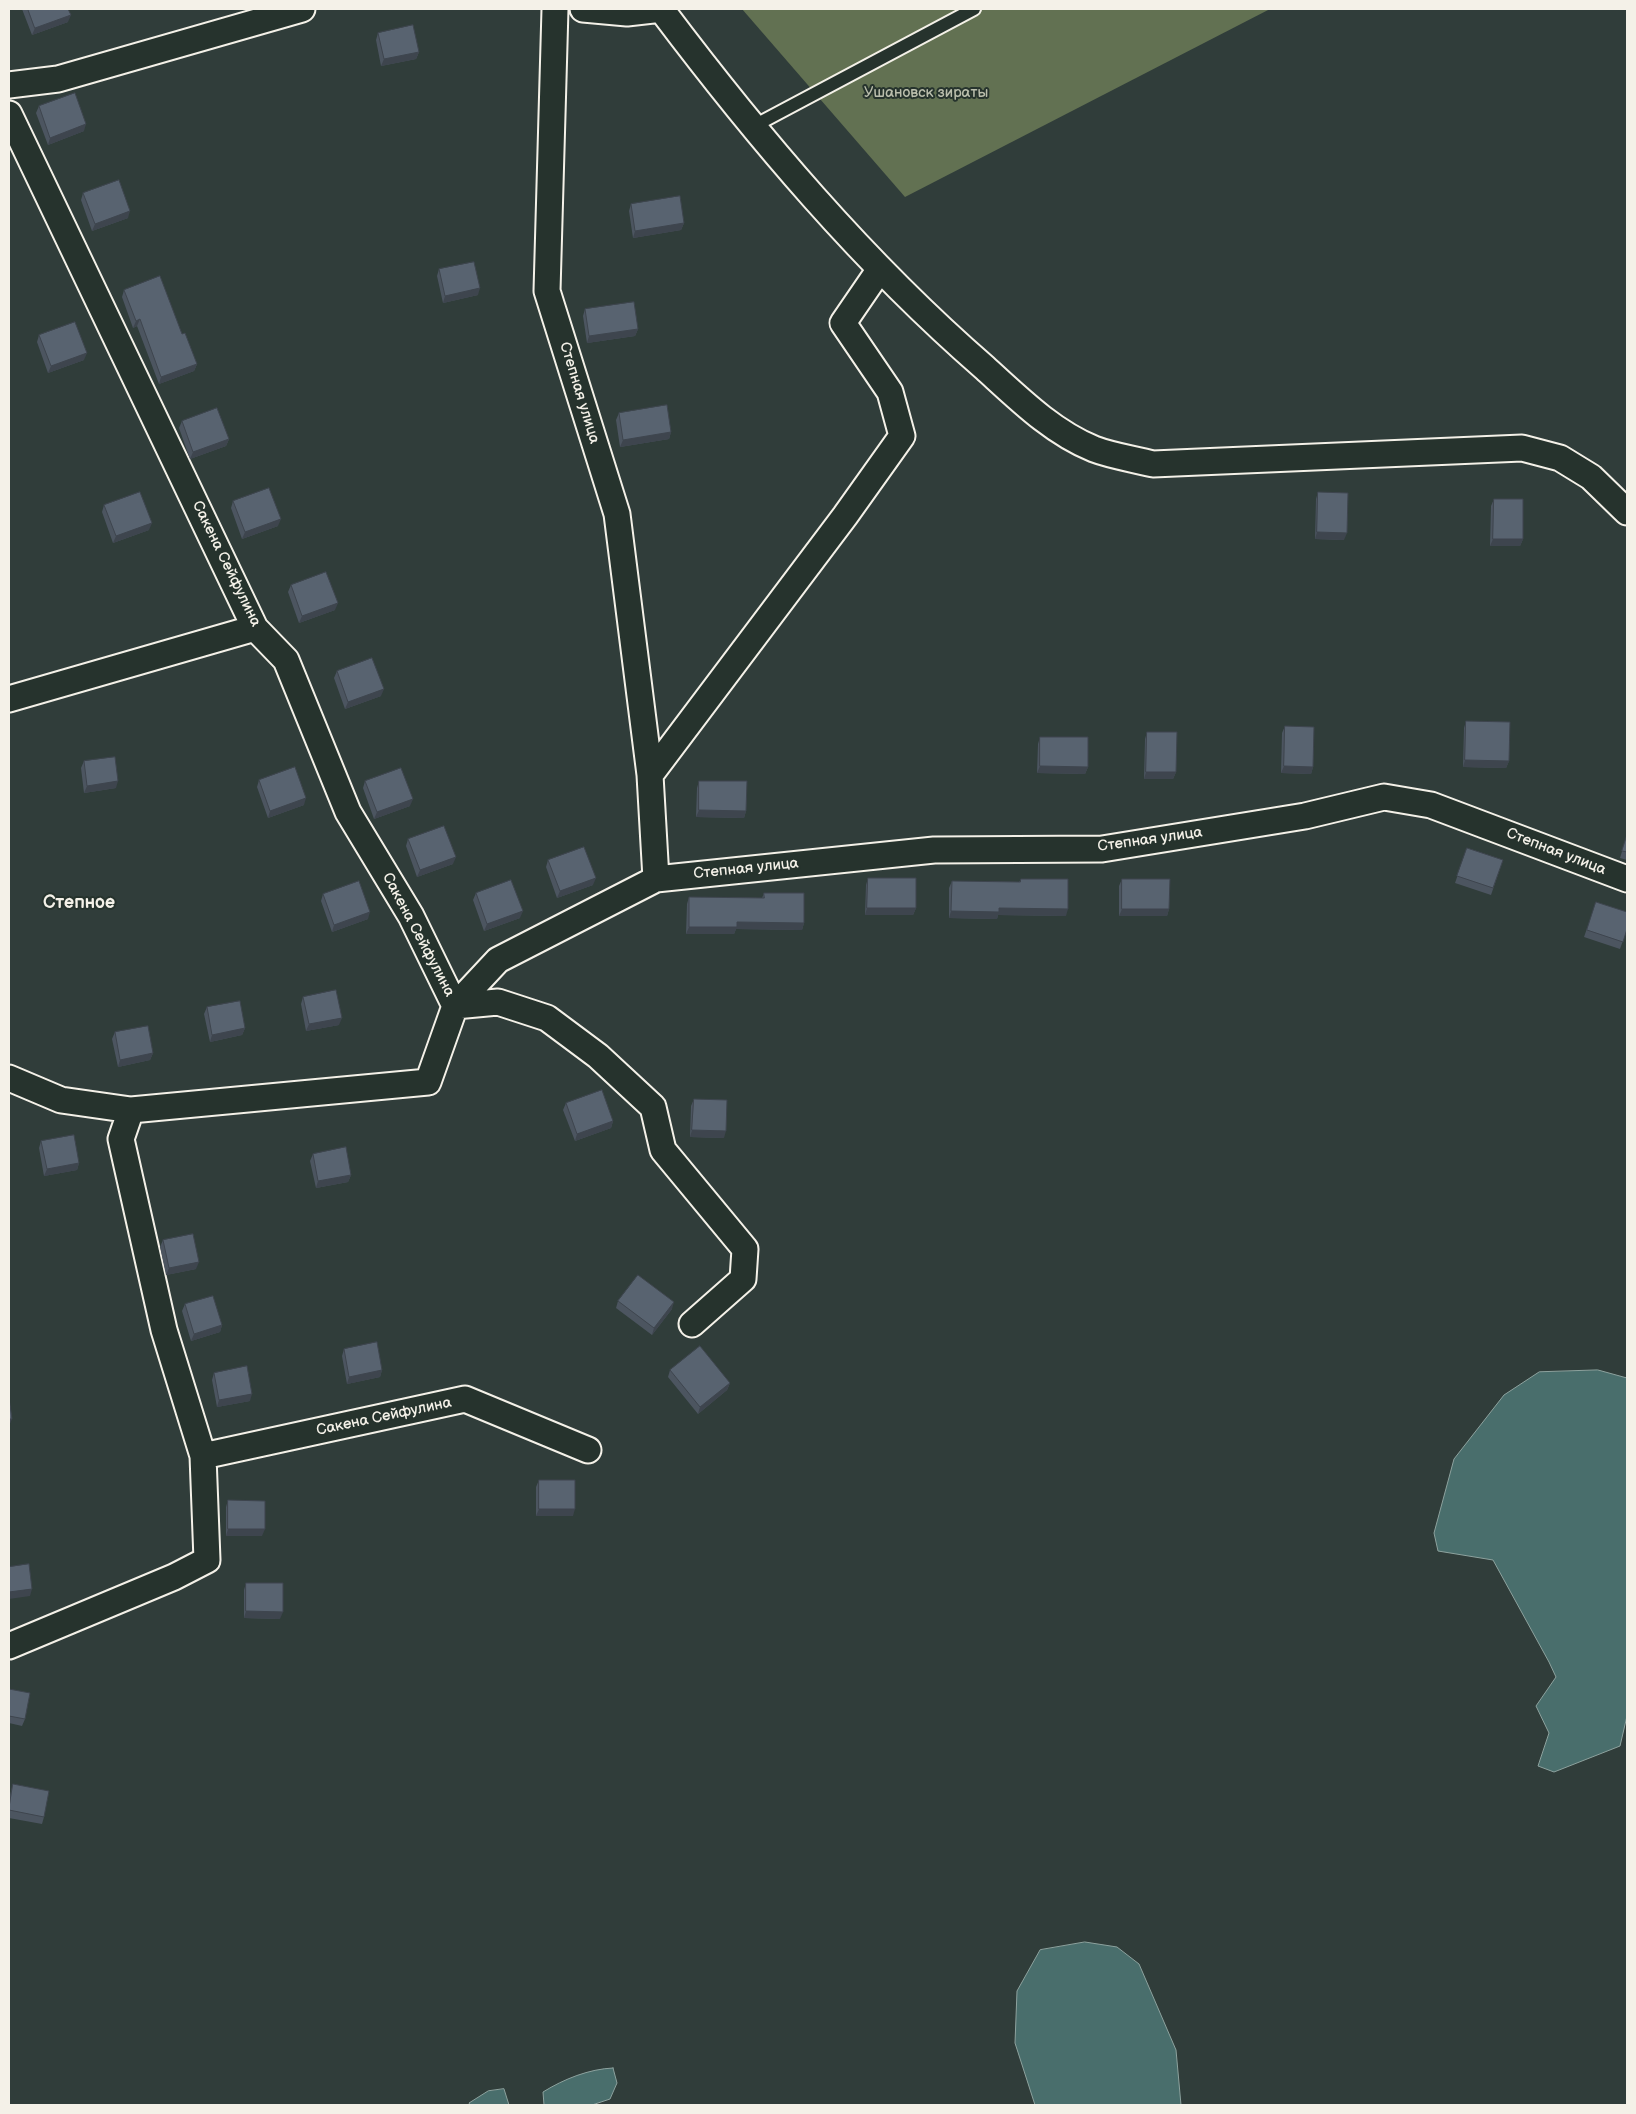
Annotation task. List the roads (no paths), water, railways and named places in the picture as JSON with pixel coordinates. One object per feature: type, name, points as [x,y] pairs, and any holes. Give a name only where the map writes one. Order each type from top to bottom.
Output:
[{"type":"street","points":[[9,85],[58,79],[302,9]]},
{"type":"street","name":"Степная улица","points":[[556,9],[547,291],[617,514],[650,775],[656,878]]},
{"type":"street","points":[[583,9],[626,14],[662,9],[752,127],[880,269],[950,338],[1042,418],[1094,449],[1153,464],[1522,448],[1560,458],[1591,477],[1627,512]]},
{"type":"street","name":"Сакена Сейфулина","points":[[9,114],[256,628],[286,660],[348,812],[411,916],[455,1006],[428,1082],[131,1110],[61,1100],[9,1078]]},
{"type":"street","points":[[650,775],[845,516],[902,436],[890,392],[843,324],[880,269]]},
{"type":"street","points":[[9,699],[256,628]]},
{"type":"street","name":"Степная улица","points":[[455,1006],[498,960],[656,878],[934,850],[1102,849],[1305,816],[1384,797],[1431,805],[1627,879]]},
{"type":"street","name":"Сакена Сейфулина","points":[[455,1006],[498,1002],[547,1018],[598,1056],[653,1107],[663,1150],[745,1249],[743,1279],[692,1324]]},
{"type":"street","points":[[9,1646],[174,1577],[207,1560],[203,1456],[164,1330],[122,1139],[131,1110]]},
{"type":"street","name":"Сакена Сейфулина","points":[[203,1456],[465,1399],[588,1450]]},
{"type":"lane","points":[[752,127],[974,9]]},
{"type":"water","points":[[1598,1370],[1627,1378],[1627,1716],[1620,1746],[1554,1772],[1538,1766],[1549,1733],[1536,1706],[1556,1677],[1549,1662],[1493,1560],[1438,1551],[1434,1533],[1454,1459],[1504,1395],[1539,1372]]},
{"type":"water","points":[[1085,1942],[1117,1947],[1139,1964],[1176,2050],[1181,2105],[1035,2105],[1015,2043],[1017,1991],[1040,1950]]},
{"type":"water","points":[[613,2068],[617,2083],[610,2099],[592,2105],[544,2105],[543,2092],[551,2087],[586,2073]]},
{"type":"water","points":[[504,2089],[509,2105],[470,2105],[469,2103],[488,2091]]},
{"type":"district","name":"Степное","points":[[79,903]]},
{"type":"park label","name":"Ушановск зираты","points":[[926,93]]}]
